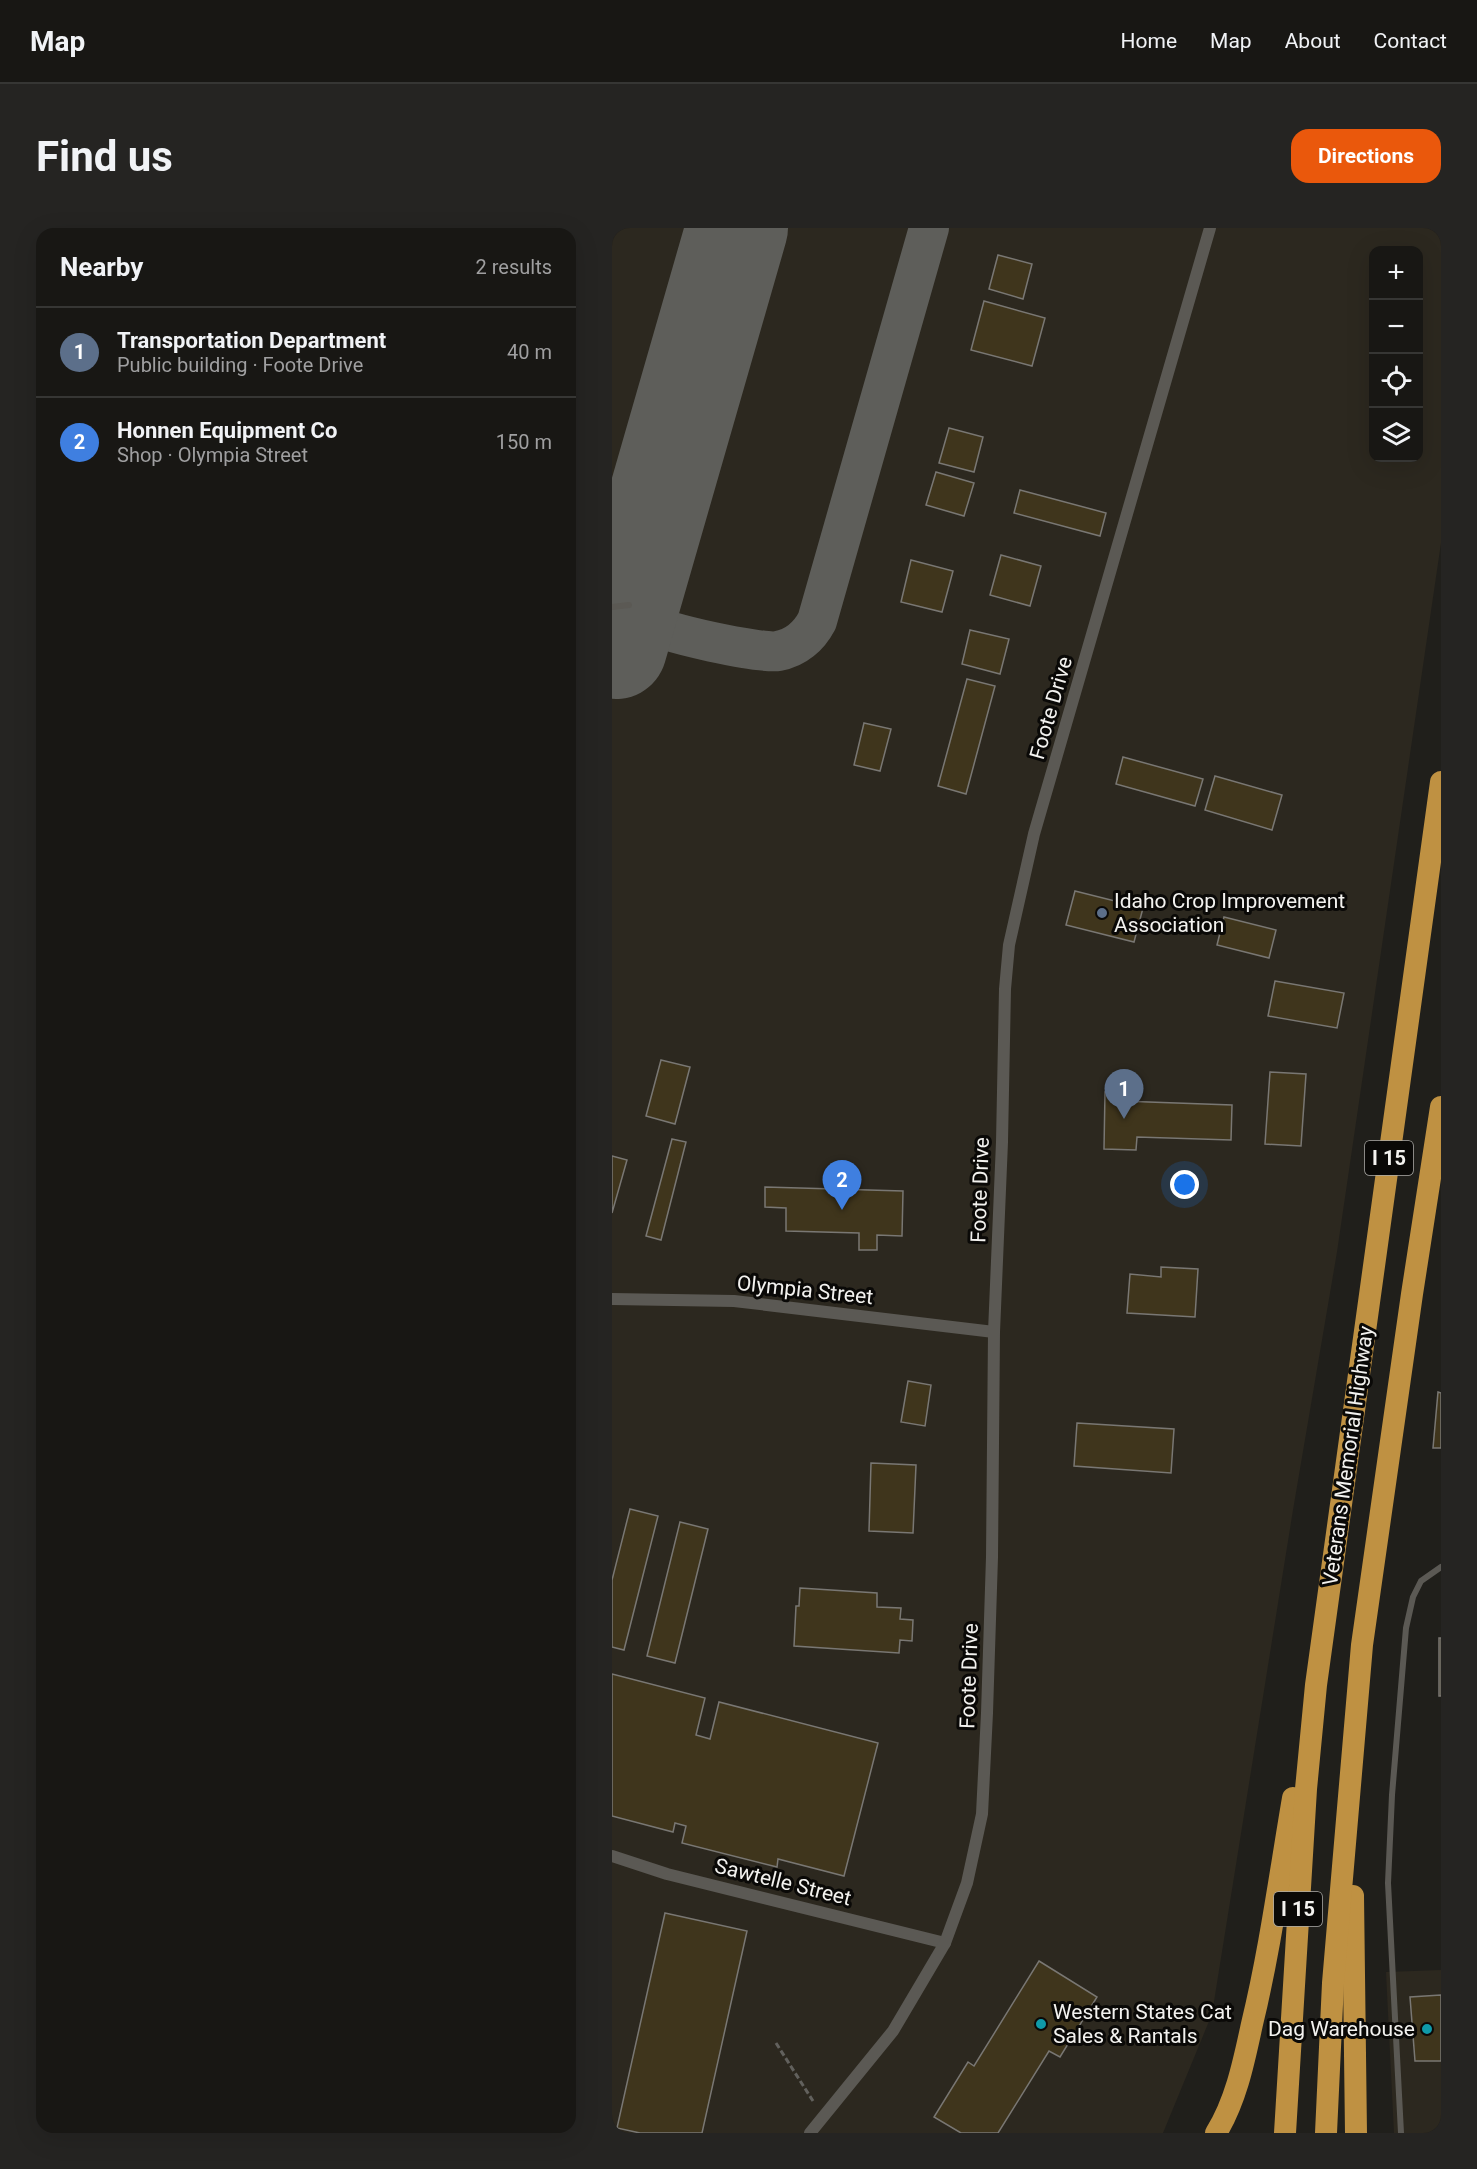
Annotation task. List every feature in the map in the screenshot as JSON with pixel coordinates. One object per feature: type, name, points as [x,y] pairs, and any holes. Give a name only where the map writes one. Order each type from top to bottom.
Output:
[{"type":"highway","name":"Veterans Memorial Highway","points":[[1285,2133],[1306,1789],[1316,1685],[1441,782]]},
{"type":"highway","name":"Veterans Memorial Highway","points":[[1326,2133],[1333,1983],[1362,1645],[1441,1107]]},
{"type":"highway","points":[[1216,2133],[1224,2121],[1243,2065],[1262,1984],[1295,1787],[1316,1685]]},
{"type":"highway","points":[[1350,1780],[1356,2133]]},
{"type":"street","name":"Foote Drive","points":[[810,2133],[893,2031],[945,1942],[967,1883],[982,1814],[992,1557],[994,1332],[1005,989],[1013,927],[1034,834],[1210,228]]},
{"type":"street","name":"Olympia Street","points":[[612,1299],[734,1301],[994,1332]]},
{"type":"street","name":"Sawtelle Street","points":[[612,1856],[668,1874],[945,1942]]},
{"type":"lane","points":[[612,607],[629,605]]},
{"type":"lane","points":[[1401,2133],[1388,1883],[1392,1795],[1406,1628],[1413,1597],[1421,1581],[1441,1568]]},
{"type":"path","points":[[776,2043],[813,2101]]},
{"type":"shaded area","points":[[612,228],[1441,228],[1441,543],[1337,1252],[1212,2014],[1163,2133],[612,2133]]},
{"type":"shaded area","points":[[1441,1970],[1441,2133],[1394,2133],[1386,1972]]},
{"type":"building","points":[[998,255],[1032,264],[1023,299],[989,289]]},
{"type":"building","points":[[984,301],[1045,318],[1032,366],[971,350]]},
{"type":"building","points":[[949,428],[983,437],[974,472],[939,463]]},
{"type":"building","points":[[936,472],[974,483],[964,516],[926,505]]},
{"type":"building","points":[[1020,490],[1106,513],[1100,536],[1014,513]]},
{"type":"building","points":[[1001,555],[1041,566],[1030,606],[990,595]]},
{"type":"building","points":[[911,560],[953,571],[942,612],[901,602]]},
{"type":"building","points":[[970,630],[1009,639],[1000,674],[962,664]]},
{"type":"building","points":[[967,679],[995,686],[966,794],[938,786]]},
{"type":"building","points":[[864,723],[891,729],[880,771],[854,765]]},
{"type":"building","points":[[1123,757],[1203,779],[1195,806],[1116,784]]},
{"type":"building","points":[[1215,776],[1282,795],[1272,830],[1205,810]]},
{"type":"building","points":[[1075,891],[1143,908],[1134,942],[1066,925]]},
{"type":"building","points":[[1224,917],[1276,930],[1269,958],[1217,945]]},
{"type":"building","points":[[1275,981],[1344,993],[1337,1028],[1268,1016]]},
{"type":"building","points":[[661,1060],[690,1067],[675,1124],[646,1116]]},
{"type":"building","points":[[1270,1072],[1306,1074],[1301,1146],[1265,1144]]},
{"type":"building","points":[[1105,1092],[1122,1092],[1121,1101],[1232,1105],[1231,1140],[1137,1137],[1136,1150],[1104,1149]]},
{"type":"building","points":[[672,1139],[686,1142],[661,1240],[646,1236]]},
{"type":"building","points":[[612,1156],[627,1160],[612,1213]]},
{"type":"building","points":[[765,1187],[903,1191],[902,1236],[877,1235],[877,1250],[859,1250],[859,1233],[786,1231],[786,1208],[765,1207]]},
{"type":"building","points":[[1161,1267],[1198,1269],[1195,1317],[1127,1313],[1130,1274],[1161,1277]]},
{"type":"building","points":[[908,1381],[931,1385],[925,1426],[901,1422]]},
{"type":"building","points":[[1438,1392],[1441,1393],[1441,1448],[1433,1448]]},
{"type":"building","points":[[1077,1423],[1174,1429],[1171,1473],[1074,1466]]},
{"type":"building","points":[[871,1463],[916,1465],[913,1533],[869,1531]]},
{"type":"building","points":[[630,1509],[658,1516],[624,1650],[612,1647],[612,1580]]},
{"type":"building","points":[[680,1522],[708,1529],[675,1663],[647,1656]]},
{"type":"building","points":[[800,1588],[877,1593],[877,1607],[901,1608],[900,1619],[913,1620],[912,1641],[900,1640],[899,1653],[794,1646],[796,1606],[799,1606]]},
{"type":"building","points":[[1439,1638],[1441,1638],[1441,1696],[1439,1696]]},
{"type":"building","points":[[612,1674],[705,1698],[696,1735],[710,1739],[719,1702],[878,1743],[844,1876],[778,1859],[777,1867],[682,1843],[686,1826],[675,1823],[673,1832],[612,1816]]},
{"type":"building","points":[[665,1913],[747,1931],[702,2133],[640,2133],[617,2128]]},
{"type":"building","name":"Western States Cat Sales & Rantals","points":[[1039,1961],[1097,1997],[1060,2057],[1049,2051],[998,2133],[961,2133],[934,2117],[968,2062],[974,2066]]},
{"type":"building","name":"Dag Warehouse","points":[[1441,1995],[1441,2061],[1415,2061],[1410,1997]]},
{"type":"taxiway","points":[[633,591],[637,609],[649,623],[691,637],[733,646],[778,651],[796,644],[810,632],[817,621],[929,228]]},
{"type":"runway","points":[[616,648],[737,228]]},
{"type":"place","name":"Idaho Crop Improvement Association","points":[[1102,913]]},
{"type":"place","name":"Transportation Department","points":[[1124,1119]]},
{"type":"place","name":"Honnen Equipment Co","points":[[842,1210]]},
{"type":"place","name":"Western States Cat Sales & Rantals","points":[[1041,2024]]},
{"type":"place","name":"Dag Warehouse","points":[[1427,2029]]}]
